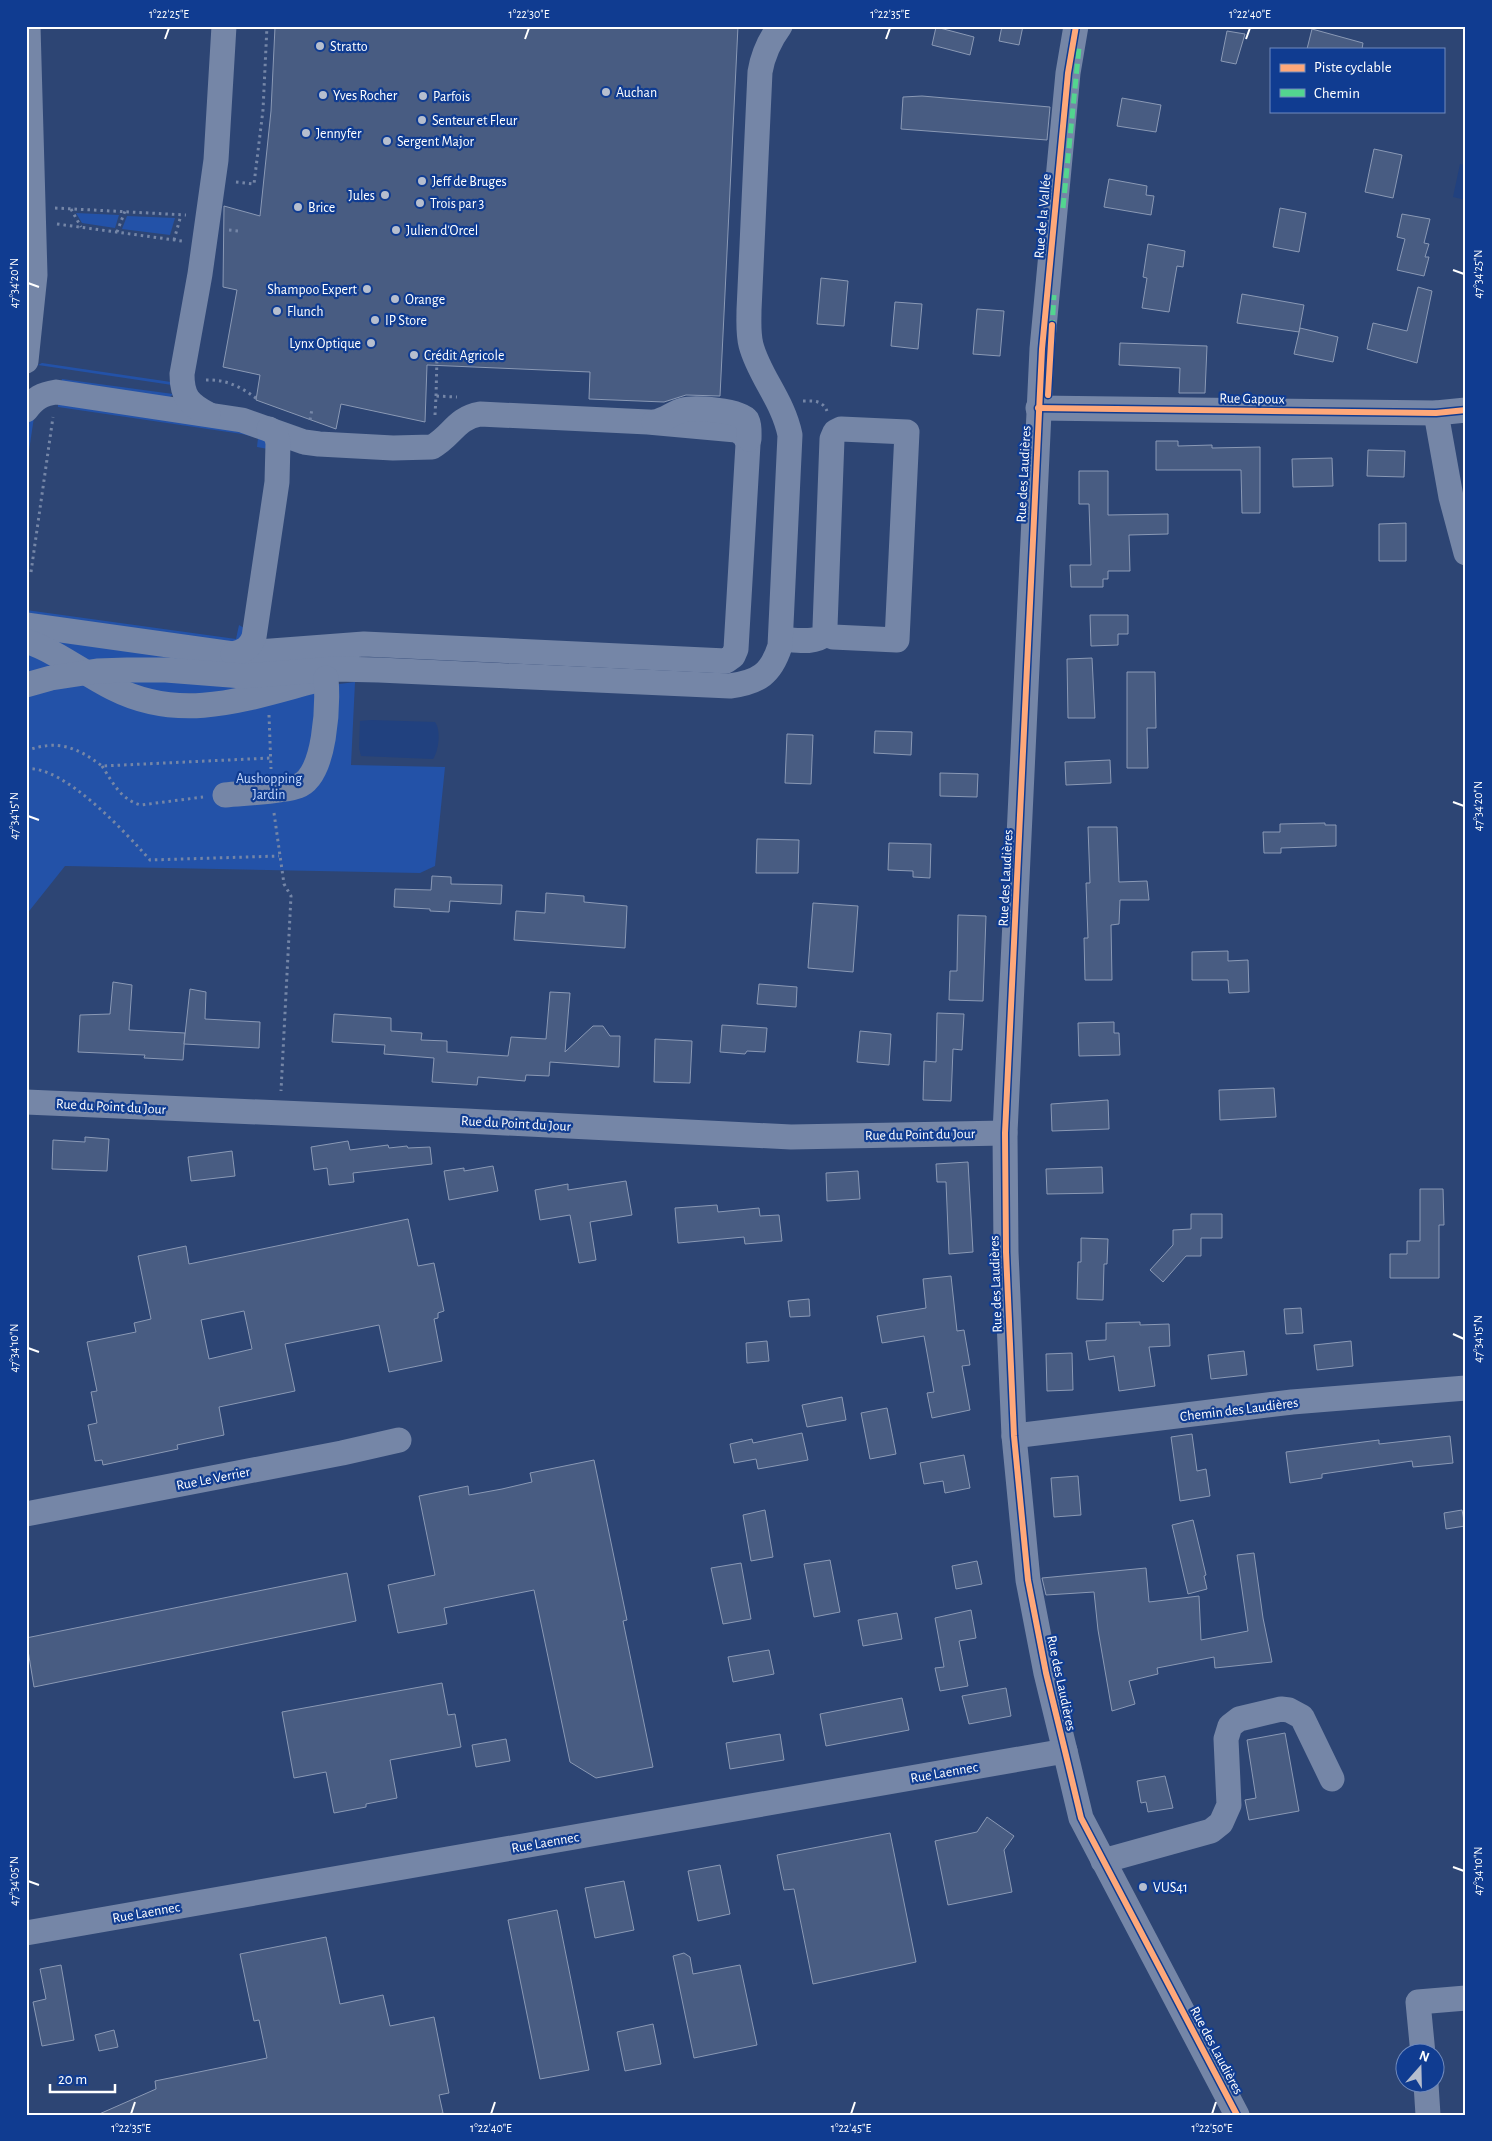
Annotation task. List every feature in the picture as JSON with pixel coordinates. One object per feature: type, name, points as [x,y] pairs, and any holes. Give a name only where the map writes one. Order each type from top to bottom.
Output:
[{"type":"street","points":[[26,361],[34,292],[28,26]]},
{"type":"street","points":[[208,414],[196,408],[188,401],[182,387],[182,374],[208,216],[220,110],[224,26]]},
{"type":"street","points":[[26,685],[51,678],[86,673],[166,670],[243,676],[335,669],[379,670],[730,686],[749,684],[764,675],[774,663],[781,640],[790,435],[783,411],[751,347],[749,330],[760,72],[763,54],[780,26]]},
{"type":"street","name":"Rue de la Vallée","points":[[1038,408],[1068,73],[1076,26]]},
{"type":"street","points":[[26,410],[33,401],[44,394],[56,392],[242,420],[304,442],[342,446],[425,448],[438,444],[462,419],[480,414],[648,422],[745,435],[763,430],[783,411]]},
{"type":"street","name":"Rue Gapoux","points":[[1038,408],[1436,413],[1466,410]]},
{"type":"street","name":"Rue des Laudières","points":[[1038,408],[1005,1133],[1006,1252],[1014,1436],[1028,1580],[1046,1673],[1081,1818],[1237,2115]]},
{"type":"street","points":[[1436,413],[1451,497],[1466,553]]},
{"type":"street","points":[[233,654],[243,652],[251,646],[254,637],[277,482],[278,443],[276,434],[270,429]]},
{"type":"street","points":[[841,429],[907,432],[896,640],[833,637],[826,634],[824,628],[832,439],[835,432],[841,429]]},
{"type":"street","points":[[31,628],[233,654],[364,644],[726,661],[733,656],[736,649],[745,435]]},
{"type":"street","points":[[31,628],[46,648],[114,689],[147,702],[186,707],[228,704],[326,678],[379,670]]},
{"type":"street","points":[[781,640],[814,640],[820,639],[826,634]]},
{"type":"street","points":[[225,795],[299,786],[311,776],[320,753],[325,725],[328,698],[326,678]]},
{"type":"street","name":"Rue du Point du Jour","points":[[26,1102],[466,1121],[791,1138],[1005,1133]]},
{"type":"street","name":"Chemin des Laudières","points":[[1014,1436],[1292,1402],[1466,1388]]},
{"type":"street","name":"Rue Le Verrier","points":[[26,1514],[342,1453],[399,1440]]},
{"type":"street","points":[[1103,1860],[1212,1831],[1221,1823],[1229,1805],[1226,1740],[1230,1726],[1239,1719],[1281,1709],[1288,1710],[1302,1718],[1332,1779]]},
{"type":"street","name":"Rue Laennec","points":[[26,1933],[1064,1751]]},
{"type":"street","points":[[1420,2044],[1410,2003],[1466,1998]]},
{"type":"street","points":[[1427,2094],[1428,2115]]},
{"type":"path","points":[[70,209],[81,227]]},
{"type":"path","points":[[33,214],[70,209],[208,216]]},
{"type":"path","points":[[117,232],[125,212]]},
{"type":"path","points":[[33,214],[81,227],[204,244]]},
{"type":"path","points":[[174,240],[181,214]]},
{"type":"path","points":[[432,421],[435,417],[437,356]]},
{"type":"path","points":[[182,387],[194,381],[216,380],[235,384],[263,405]]},
{"type":"path","points":[[31,572],[56,392]]},
{"type":"path","points":[[436,396],[464,398]]},
{"type":"path","points":[[783,411],[816,401]]},
{"type":"path","points":[[304,442],[312,409]]},
{"type":"path","points":[[270,694],[272,790],[284,884],[291,896],[280,1114]]},
{"type":"path","points":[[26,751],[52,744],[71,747],[88,755],[102,766],[126,799],[141,805],[225,795]]},
{"type":"path","points":[[102,766],[270,758]]},
{"type":"path","points":[[26,769],[39,769],[57,777],[84,795],[124,832],[150,860],[279,856]]},
{"type":"green space","points":[[76,213],[119,215],[115,228],[82,223]]},
{"type":"green space","points":[[127,216],[175,218],[170,235],[122,229]]},
{"type":"green space","points":[[42,363],[171,382],[172,385],[38,365]]},
{"type":"green space","points":[[62,379],[173,394],[169,398],[61,382]]},
{"type":"green space","points":[[58,403],[195,422],[266,438],[268,449],[257,447],[258,438],[242,434],[58,407]]},
{"type":"green space","points":[[29,417],[34,417],[26,471],[26,435]]},
{"type":"green space","points":[[26,610],[236,639],[239,625],[244,628],[239,643],[26,614]]},
{"type":"green space","points":[[26,633],[203,662],[94,666]]},
{"type":"green space","points":[[26,647],[68,667],[26,678]]},
{"type":"green space","points":[[123,675],[265,680],[238,694],[139,693]]},
{"type":"green space","name":"Aushopping Jardin","points":[[86,679],[120,698],[316,687],[355,682],[351,765],[445,767],[435,866],[420,873],[65,866],[26,915],[26,693]]},
{"type":"shaded area","points":[[1466,162],[1466,200],[1453,197],[1460,164],[1464,165]]},
{"type":"shaded area","points":[[360,721],[435,722],[438,730],[438,740],[437,751],[433,759],[361,756],[359,748]]},
{"type":"building","points":[[738,26],[720,396],[686,395],[664,402],[589,399],[590,372],[427,365],[425,422],[341,404],[336,429],[256,400],[260,375],[223,367],[237,290],[223,287],[224,206],[260,216],[271,111],[275,27]]},
{"type":"building","points":[[1002,26],[1023,26],[1019,45],[999,41]]},
{"type":"building","points":[[936,27],[974,37],[970,55],[932,45]]},
{"type":"building","points":[[1312,29],[1363,43],[1362,48],[1307,48]]},
{"type":"building","points":[[1227,31],[1245,34],[1236,64],[1221,61]]},
{"type":"building","points":[[922,96],[1050,107],[1047,140],[901,129],[903,97]]},
{"type":"building","points":[[1122,98],[1161,105],[1156,132],[1117,126]]},
{"type":"building","points":[[1374,149],[1402,155],[1393,198],[1365,192]]},
{"type":"building","points":[[1109,179],[1147,186],[1146,195],[1154,196],[1151,215],[1104,207]]},
{"type":"building","points":[[1280,208],[1306,213],[1299,252],[1273,247]]},
{"type":"building","points":[[1402,214],[1430,219],[1424,243],[1429,244],[1425,257],[1429,257],[1424,276],[1397,270],[1405,239],[1397,237]]},
{"type":"building","points":[[1148,244],[1185,251],[1183,267],[1177,266],[1169,312],[1142,308],[1147,278],[1143,277]]},
{"type":"building","points":[[821,278],[848,281],[844,326],[817,324]]},
{"type":"building","points":[[1418,287],[1432,291],[1417,363],[1367,349],[1373,323],[1407,331]]},
{"type":"building","points":[[1242,294],[1304,305],[1299,332],[1237,323]]},
{"type":"building","points":[[895,302],[922,304],[918,349],[891,346]]},
{"type":"building","points":[[977,309],[1004,311],[1000,356],[973,354]]},
{"type":"building","points":[[1300,328],[1338,337],[1333,362],[1294,354]]},
{"type":"building","points":[[1120,343],[1207,346],[1205,393],[1179,393],[1180,368],[1119,365]]},
{"type":"building","points":[[1156,441],[1178,441],[1178,446],[1212,445],[1212,448],[1260,447],[1260,513],[1242,513],[1241,470],[1156,470]]},
{"type":"building","points":[[1368,450],[1405,451],[1404,477],[1367,476]]},
{"type":"building","points":[[1332,458],[1333,486],[1293,487],[1292,459]]},
{"type":"building","points":[[1079,471],[1108,471],[1108,515],[1168,514],[1168,534],[1129,535],[1130,571],[1108,571],[1108,579],[1103,579],[1103,587],[1071,587],[1070,565],[1091,565],[1089,504],[1079,504]]},
{"type":"building","points":[[1406,523],[1406,561],[1379,561],[1379,524]]},
{"type":"building","points":[[1090,615],[1128,615],[1128,634],[1118,634],[1118,645],[1091,646]]},
{"type":"building","points":[[1092,658],[1095,718],[1068,718],[1067,659]]},
{"type":"building","points":[[1127,672],[1155,672],[1156,728],[1147,728],[1148,768],[1127,768]]},
{"type":"building","points":[[875,731],[912,732],[911,755],[874,753]]},
{"type":"building","points":[[787,734],[813,735],[811,784],[785,783]]},
{"type":"building","points":[[1110,760],[1111,783],[1066,785],[1065,762]]},
{"type":"building","points":[[940,773],[978,774],[977,797],[940,796]]},
{"type":"building","points":[[1325,823],[1325,825],[1336,825],[1336,846],[1281,848],[1281,853],[1264,853],[1263,832],[1280,832],[1280,824]]},
{"type":"building","points":[[1088,827],[1117,827],[1119,882],[1147,881],[1149,900],[1120,900],[1119,924],[1111,925],[1112,980],[1085,980],[1084,938],[1088,938],[1086,883],[1090,883]]},
{"type":"building","points":[[757,839],[799,840],[798,873],[756,873]]},
{"type":"building","points":[[889,843],[931,844],[930,878],[913,877],[913,871],[888,870]]},
{"type":"building","points":[[432,876],[451,877],[451,884],[502,885],[501,904],[450,901],[449,912],[394,907],[395,889],[431,890]]},
{"type":"building","points":[[546,893],[584,896],[584,902],[627,906],[625,948],[514,940],[516,911],[545,913]]},
{"type":"building","points":[[813,903],[858,906],[853,972],[808,968]]},
{"type":"building","points":[[958,915],[986,916],[983,1001],[949,1000],[950,971],[957,971]]},
{"type":"building","points":[[1228,951],[1228,961],[1248,960],[1249,992],[1229,993],[1228,980],[1192,980],[1192,952]]},
{"type":"building","points":[[113,982],[132,985],[129,1030],[185,1033],[183,1060],[144,1058],[145,1055],[78,1052],[80,1015],[110,1014]]},
{"type":"building","points":[[759,984],[797,987],[796,1007],[757,1004]]},
{"type":"building","points":[[190,989],[206,992],[205,1019],[260,1022],[259,1048],[184,1044]]},
{"type":"building","points":[[550,992],[570,993],[565,1052],[593,1026],[603,1026],[610,1036],[620,1036],[619,1067],[550,1062],[549,1076],[526,1075],[525,1081],[478,1077],[477,1085],[432,1082],[434,1058],[384,1054],[385,1045],[332,1042],[334,1014],[391,1018],[391,1031],[422,1033],[421,1040],[447,1041],[447,1052],[508,1056],[511,1037],[546,1039]]},
{"type":"building","points":[[937,1013],[964,1014],[962,1050],[953,1049],[951,1101],[923,1100],[924,1061],[936,1062]]},
{"type":"building","points":[[1114,1022],[1114,1033],[1119,1033],[1120,1055],[1079,1056],[1078,1023]]},
{"type":"building","points":[[722,1025],[767,1028],[765,1052],[747,1051],[745,1054],[720,1052]]},
{"type":"building","points":[[860,1031],[891,1034],[889,1065],[857,1062]]},
{"type":"building","points":[[655,1039],[692,1041],[690,1083],[654,1082]]},
{"type":"building","points":[[1274,1088],[1276,1117],[1220,1120],[1219,1090]]},
{"type":"building","points":[[1108,1100],[1109,1129],[1052,1131],[1051,1104]]},
{"type":"building","points":[[85,1137],[109,1139],[107,1171],[52,1169],[53,1140],[85,1142]]},
{"type":"building","points":[[348,1141],[350,1150],[388,1145],[389,1148],[407,1146],[408,1148],[430,1147],[432,1164],[353,1173],[354,1182],[329,1185],[327,1168],[314,1170],[311,1147]]},
{"type":"building","points":[[232,1151],[235,1176],[191,1181],[188,1157]]},
{"type":"building","points":[[968,1162],[973,1252],[949,1254],[946,1182],[937,1182],[936,1164]]},
{"type":"building","points":[[493,1166],[498,1191],[449,1200],[444,1171],[464,1168],[464,1171]]},
{"type":"building","points":[[1102,1167],[1103,1193],[1047,1194],[1046,1169]]},
{"type":"building","points":[[858,1171],[860,1199],[827,1201],[826,1173]]},
{"type":"building","points":[[626,1181],[632,1215],[590,1222],[596,1260],[579,1263],[570,1215],[540,1220],[535,1190],[568,1184],[568,1190]]},
{"type":"building","points":[[1420,1189],[1443,1189],[1444,1225],[1439,1225],[1439,1278],[1390,1278],[1390,1254],[1407,1254],[1407,1241],[1420,1241]]},
{"type":"building","points":[[717,1205],[718,1212],[759,1208],[760,1216],[779,1215],[782,1241],[745,1244],[744,1237],[678,1243],[675,1208]]},
{"type":"building","points":[[1191,1214],[1222,1214],[1222,1238],[1201,1238],[1201,1256],[1186,1256],[1163,1282],[1150,1270],[1173,1245],[1173,1230],[1191,1229]]},
{"type":"building","points":[[408,1219],[418,1266],[434,1263],[444,1311],[438,1313],[438,1318],[434,1319],[442,1361],[389,1372],[379,1325],[285,1344],[295,1391],[219,1407],[224,1435],[177,1445],[178,1449],[103,1465],[102,1460],[95,1461],[88,1425],[97,1423],[91,1392],[97,1391],[87,1342],[136,1332],[134,1323],[151,1319],[138,1256],[186,1246],[189,1264]],"holes":[[[244,1311],[252,1349],[209,1359],[201,1320]]]},
{"type":"building","points":[[1081,1238],[1108,1239],[1107,1264],[1104,1264],[1103,1300],[1077,1299],[1078,1262],[1081,1262]]},
{"type":"building","points":[[951,1276],[957,1331],[964,1330],[970,1365],[962,1366],[970,1410],[932,1418],[927,1393],[934,1392],[924,1336],[882,1343],[877,1316],[926,1308],[923,1279]]},
{"type":"building","points":[[809,1299],[810,1316],[790,1317],[788,1301]]},
{"type":"building","points":[[1301,1308],[1303,1333],[1286,1334],[1284,1309]]},
{"type":"building","points":[[1140,1322],[1140,1325],[1169,1324],[1170,1346],[1149,1347],[1155,1386],[1119,1391],[1114,1356],[1089,1360],[1086,1341],[1106,1340],[1106,1323]]},
{"type":"building","points":[[767,1341],[769,1361],[747,1363],[746,1343]]},
{"type":"building","points":[[1351,1341],[1353,1366],[1317,1370],[1314,1345]]},
{"type":"building","points":[[1244,1351],[1247,1375],[1211,1379],[1208,1355]]},
{"type":"building","points":[[1072,1353],[1073,1390],[1047,1391],[1046,1354]]},
{"type":"building","points":[[842,1397],[846,1420],[807,1427],[802,1405]]},
{"type":"building","points":[[887,1408],[896,1454],[870,1459],[861,1413]]},
{"type":"building","points":[[802,1433],[808,1460],[758,1469],[756,1459],[734,1463],[730,1444],[752,1439],[753,1443]]},
{"type":"building","points":[[1192,1434],[1197,1471],[1206,1469],[1210,1496],[1180,1501],[1171,1437]]},
{"type":"building","points":[[1450,1436],[1453,1463],[1413,1467],[1412,1461],[1322,1474],[1322,1478],[1290,1483],[1286,1452],[1379,1440],[1379,1444]]},
{"type":"building","points":[[964,1455],[970,1488],[945,1493],[943,1481],[924,1484],[920,1463]]},
{"type":"building","points":[[594,1460],[627,1620],[623,1621],[653,1767],[596,1778],[570,1762],[534,1590],[444,1608],[447,1624],[398,1633],[388,1585],[435,1575],[419,1496],[468,1486],[469,1495],[502,1489],[532,1482],[530,1473]]},
{"type":"building","points":[[1078,1476],[1081,1515],[1054,1517],[1051,1478]]},
{"type":"building","points":[[765,1510],[773,1557],[751,1561],[743,1515]]},
{"type":"building","points":[[1462,1510],[1465,1526],[1446,1529],[1444,1513]]},
{"type":"building","points":[[1193,1520],[1206,1575],[1204,1576],[1207,1589],[1188,1594],[1172,1525]]},
{"type":"building","points":[[1254,1553],[1263,1618],[1272,1662],[1215,1668],[1214,1657],[1157,1668],[1158,1674],[1129,1681],[1135,1704],[1112,1711],[1098,1630],[1094,1592],[1046,1595],[1042,1578],[1146,1568],[1149,1602],[1199,1596],[1201,1640],[1248,1631],[1237,1555]]},
{"type":"building","points":[[830,1560],[840,1612],[814,1617],[804,1564]]},
{"type":"building","points":[[977,1561],[982,1584],[956,1589],[952,1566]]},
{"type":"building","points":[[741,1563],[751,1619],[723,1624],[711,1568]]},
{"type":"building","points":[[347,1573],[356,1621],[34,1687],[26,1638]]},
{"type":"building","points":[[971,1610],[976,1638],[959,1641],[968,1686],[940,1691],[935,1668],[944,1667],[935,1618]]},
{"type":"building","points":[[897,1613],[902,1639],[863,1646],[858,1620]]},
{"type":"building","points":[[769,1650],[774,1674],[733,1682],[728,1657]]},
{"type":"building","points":[[442,1683],[448,1715],[455,1714],[461,1747],[390,1760],[397,1798],[366,1804],[366,1807],[334,1813],[326,1772],[294,1778],[282,1712]]},
{"type":"building","points":[[1006,1688],[1011,1716],[969,1724],[962,1696]]},
{"type":"building","points":[[902,1698],[909,1730],[826,1746],[820,1714]]},
{"type":"building","points":[[1285,1733],[1299,1811],[1249,1820],[1245,1800],[1256,1798],[1247,1740]]},
{"type":"building","points":[[780,1734],[784,1760],[730,1769],[726,1743]]},
{"type":"building","points":[[506,1739],[510,1761],[476,1767],[472,1745]]},
{"type":"building","points":[[1165,1776],[1173,1808],[1148,1812],[1146,1802],[1141,1803],[1137,1781]]},
{"type":"building","points":[[987,1817],[1014,1836],[1004,1850],[1012,1892],[948,1905],[935,1841],[977,1832]]},
{"type":"building","points":[[890,1833],[916,1962],[813,1984],[794,1889],[784,1890],[777,1855]]},
{"type":"building","points":[[720,1865],[730,1914],[698,1921],[688,1871]]},
{"type":"building","points":[[624,1881],[634,1930],[595,1938],[585,1888]]},
{"type":"building","points":[[557,1910],[589,2070],[540,2079],[508,1920]]},
{"type":"building","points":[[326,1937],[340,2004],[383,1995],[390,2026],[434,2017],[449,2093],[439,2095],[443,2113],[433,2115],[97,2115],[156,2089],[155,2081],[267,2058],[259,2020],[254,2021],[240,1954]]},
{"type":"building","points":[[684,1953],[690,1957],[693,1974],[740,1965],[757,2045],[694,2058],[673,1956]]},
{"type":"building","points":[[61,1965],[74,2040],[42,2046],[33,2002],[46,1999],[40,1969]]},
{"type":"building","points":[[653,2024],[661,2064],[625,2071],[617,2032]]},
{"type":"building","points":[[114,2030],[118,2047],[99,2051],[95,2035]]},
{"type":"marked path","points":[[1063,208],[1079,48]]},
{"type":"marked path","points":[[1052,330],[1054,295]]},
{"type":"cycle path","points":[[1076,26],[1068,73],[1042,349],[1005,1133],[1006,1252],[1014,1436],[1028,1580],[1046,1673],[1081,1818],[1237,2115]]},
{"type":"cycle path","points":[[1048,395],[1052,325]]},
{"type":"cycle path","points":[[1038,408],[1436,413],[1466,410]]},
{"type":"place","name":"Stratto","points":[[320,46]]},
{"type":"place","name":"Auchan","points":[[606,92]]},
{"type":"place","name":"Yves Rocher","points":[[323,95]]},
{"type":"place","name":"Parfois","points":[[423,96]]},
{"type":"place","name":"Senteur et Fleur","points":[[422,120]]},
{"type":"place","name":"Jennyfer","points":[[306,133]]},
{"type":"place","name":"Sergent Major","points":[[387,141]]},
{"type":"place","name":"Jeff de Bruges","points":[[422,181]]},
{"type":"place","name":"Jules","points":[[385,195]]},
{"type":"place","name":"Trois par 3","points":[[420,203]]},
{"type":"place","name":"Brice","points":[[298,207]]},
{"type":"place","name":"Julien d'Orcel","points":[[396,230]]},
{"type":"place","name":"Shampoo Expert","points":[[367,289]]},
{"type":"place","name":"Orange","points":[[395,299]]},
{"type":"place","name":"Flunch","points":[[277,311]]},
{"type":"place","name":"IP Store","points":[[375,320]]},
{"type":"place","name":"Lynx Optique","points":[[371,343]]},
{"type":"place","name":"Crédit Agricole","points":[[414,355]]},
{"type":"place","name":"VUS41","points":[[1143,1887]]}]
